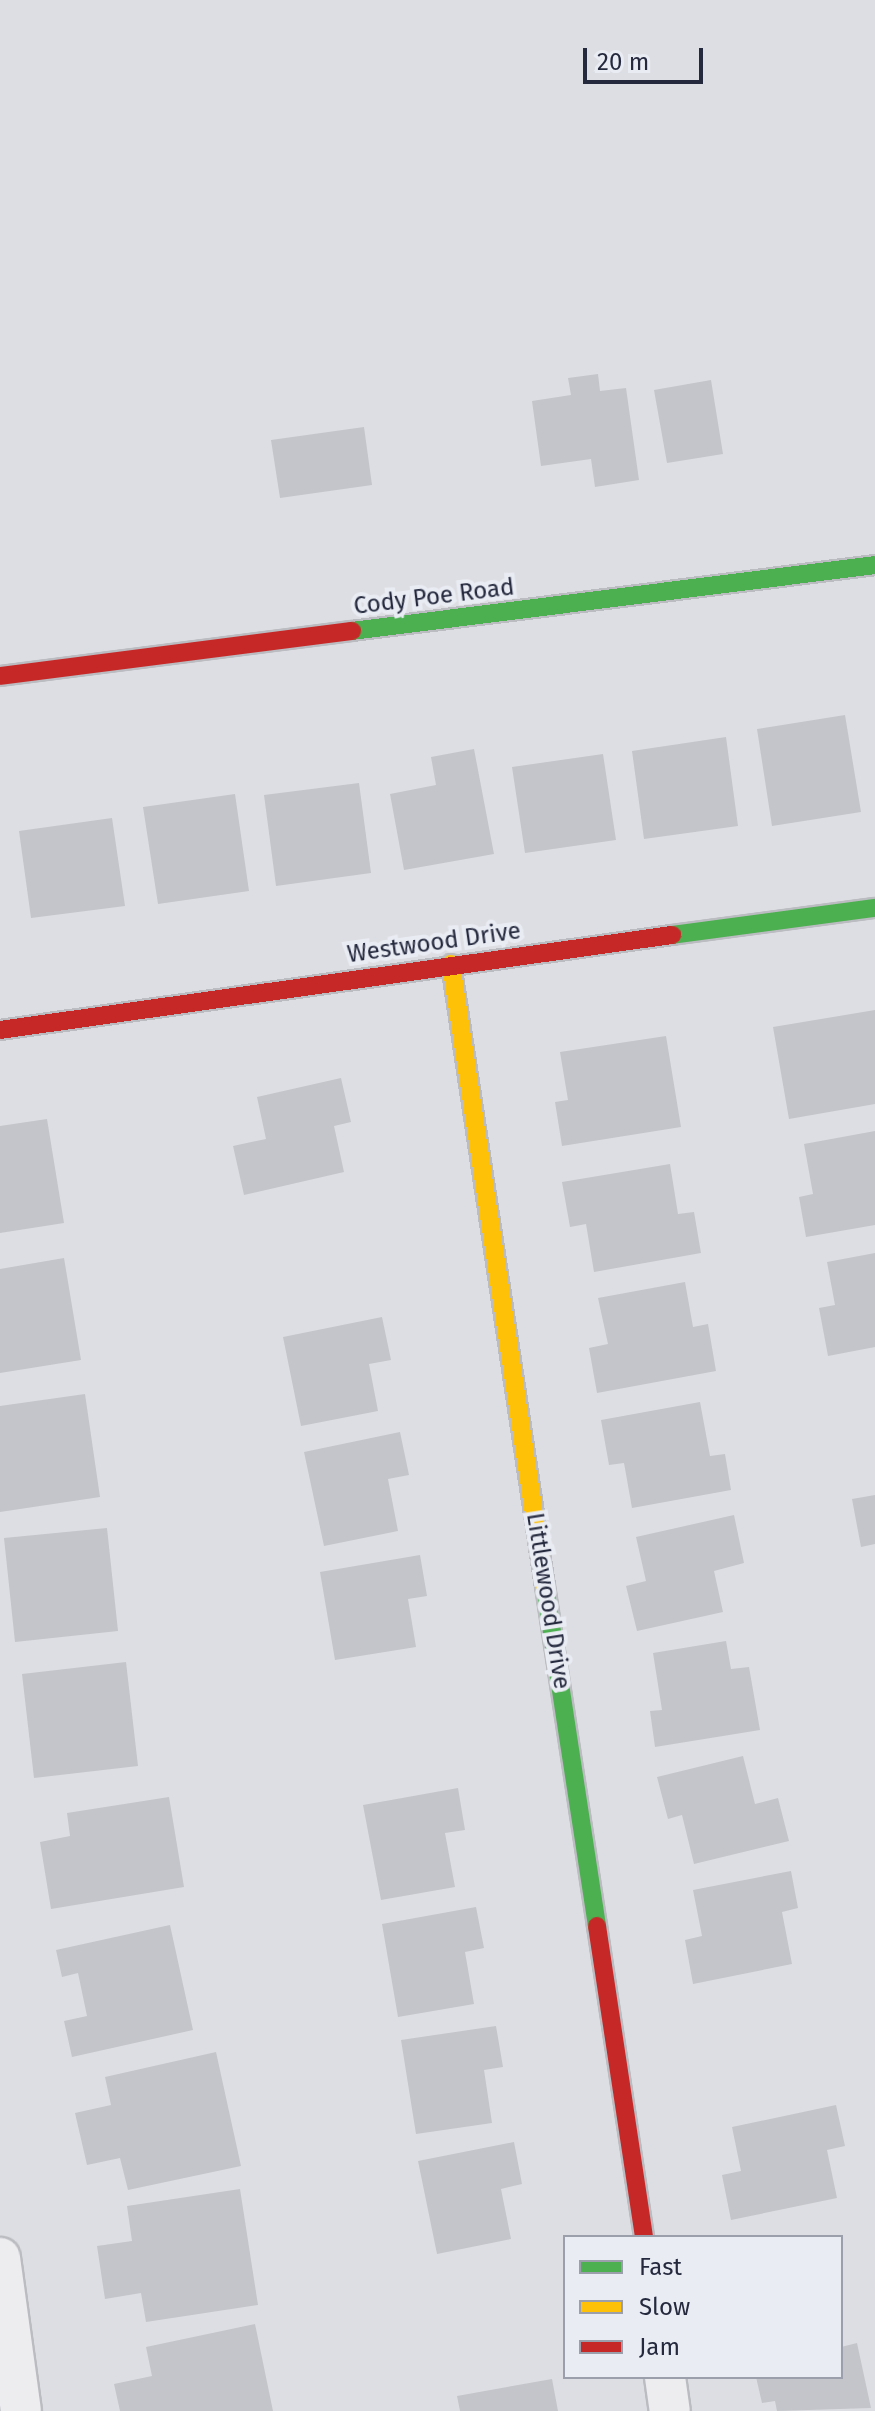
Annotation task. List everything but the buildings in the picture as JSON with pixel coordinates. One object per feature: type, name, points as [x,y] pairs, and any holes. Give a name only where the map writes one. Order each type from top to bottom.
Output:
[{"type":"street","name":"Cody Poe Road","points":[[0,676],[875,565]]},
{"type":"street","name":"Westwood Drive","points":[[0,1030],[451,964],[875,908]]},
{"type":"street","name":"Littlewood Drive","points":[[451,964],[644,2235]]},
{"type":"street","points":[[0,2258],[21,2411]]},
{"type":"street","points":[[665,2379],[670,2411]]},
{"type":"traffic: fast","points":[[352,631],[875,565]]},
{"type":"traffic: fast","points":[[672,935],[875,908]]},
{"type":"traffic: fast","points":[[545,1586],[597,1926]]},
{"type":"traffic: slow","points":[[451,964],[545,1586]]},
{"type":"traffic: jam","points":[[0,676],[352,631]]},
{"type":"traffic: jam","points":[[0,1030],[672,935]]},
{"type":"traffic: jam","points":[[597,1926],[644,2235]]}]
